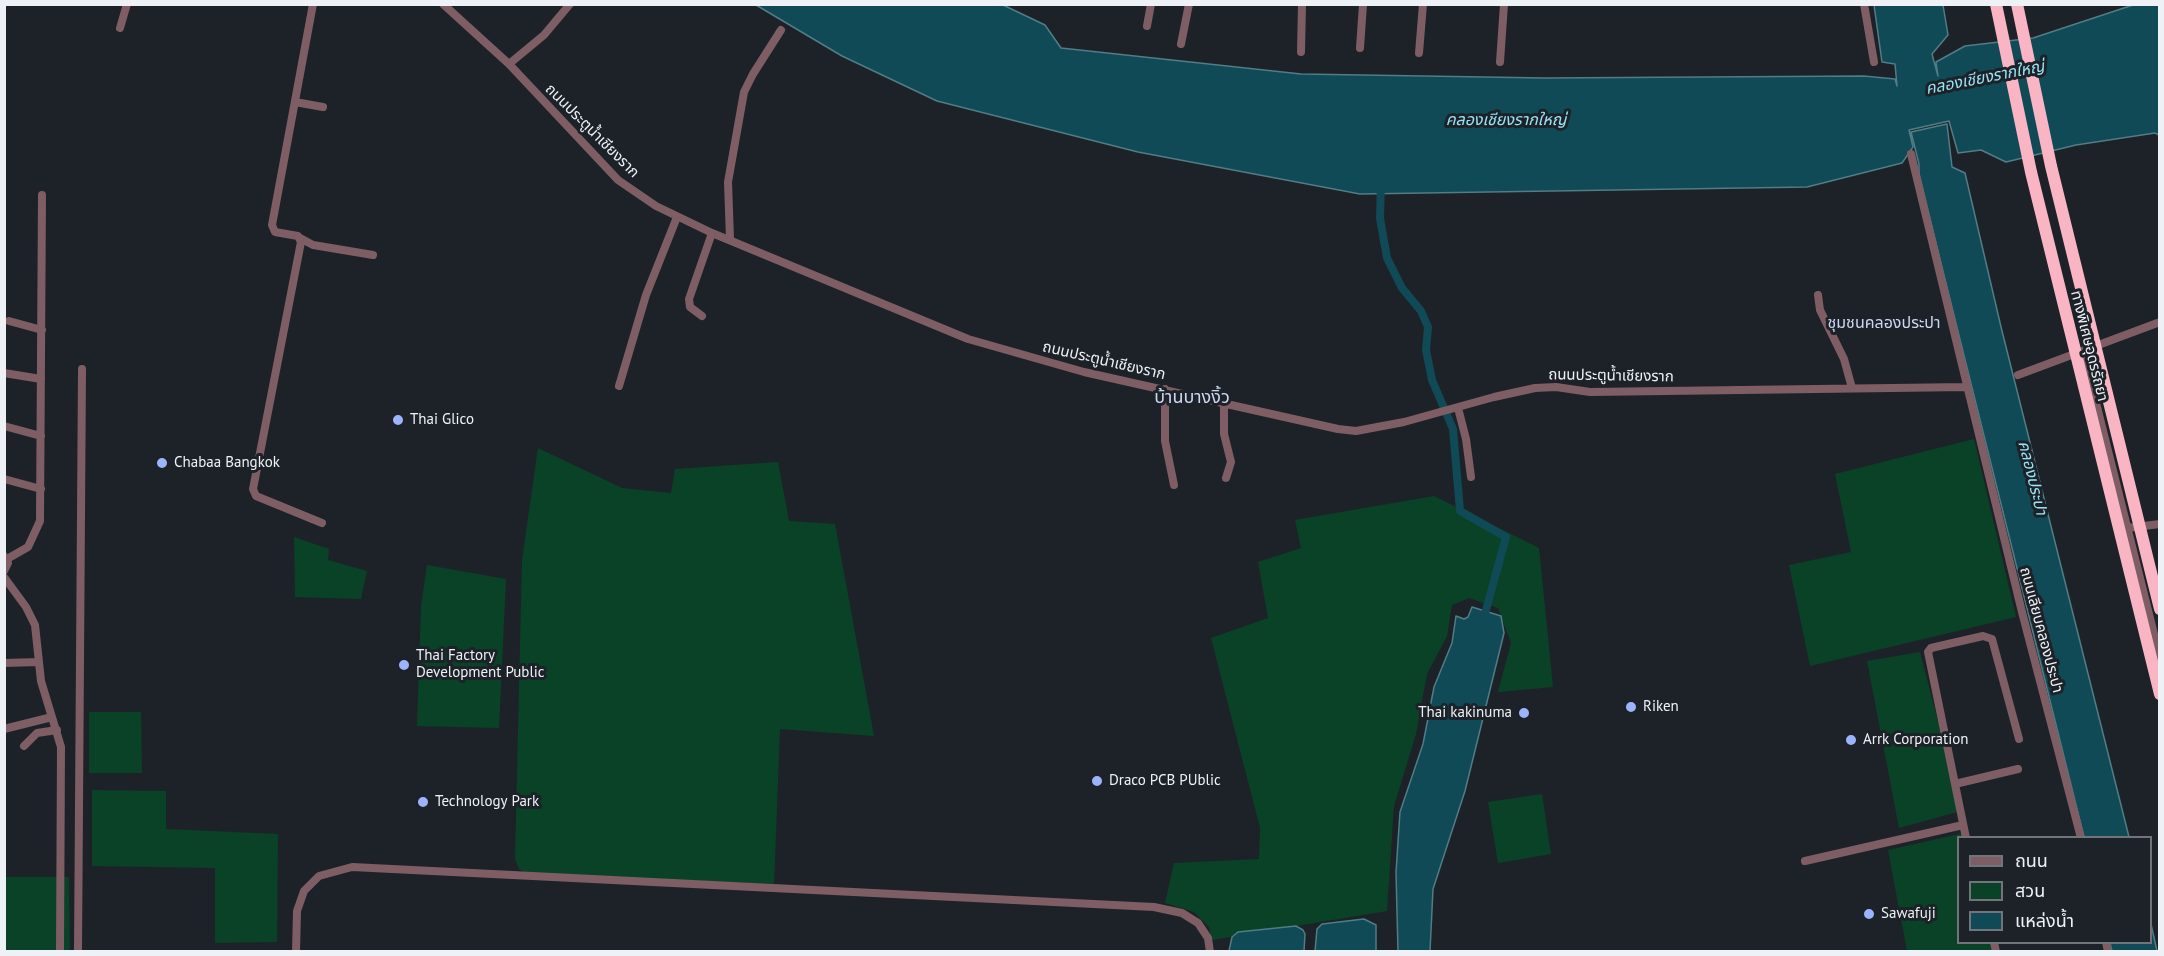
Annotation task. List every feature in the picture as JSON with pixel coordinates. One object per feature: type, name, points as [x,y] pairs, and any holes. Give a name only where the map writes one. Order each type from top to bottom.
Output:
[{"type":"highway","name":"ทางพิเศษอุดรรัถยา","points":[[1996,4],[2031,172],[2160,694]]},
{"type":"highway","name":"ทางพิเศษอุดรรัถยา","points":[[2017,4],[2051,166],[2160,609]]},
{"type":"street","points":[[120,28],[127,4]]},
{"type":"street","points":[[312,4],[272,228],[275,232],[300,238],[313,245],[373,255]]},
{"type":"street","name":"ถนนประตูน้ำเชียงราก","points":[[443,4],[508,64],[618,180],[639,196],[712,233],[968,339],[1084,372],[1338,429],[1356,431],[1438,414],[1521,390],[1556,387],[1590,392],[1967,387]]},
{"type":"street","points":[[508,64],[544,35],[570,4]]},
{"type":"street","points":[[1147,26],[1151,4]]},
{"type":"street","points":[[1181,44],[1189,4]]},
{"type":"street","points":[[1301,52],[1302,4]]},
{"type":"street","points":[[1360,48],[1363,4]]},
{"type":"street","points":[[1419,53],[1423,4]]},
{"type":"street","points":[[1500,62],[1503,4]]},
{"type":"street","points":[[1864,4],[1874,62]]},
{"type":"street","points":[[730,239],[728,182],[744,92],[781,30]]},
{"type":"street","points":[[295,102],[323,106]]},
{"type":"street","name":"ถนนเลียบคลองประปา","points":[[1911,153],[2022,612],[2081,836]]},
{"type":"street","points":[[4,571],[6,557],[20,554],[33,540],[40,521],[42,195]]},
{"type":"street","points":[[619,386],[647,293],[677,217]]},
{"type":"street","points":[[702,316],[690,308],[689,299],[712,233]]},
{"type":"street","points":[[300,238],[253,489],[256,495],[322,523]]},
{"type":"street","points":[[1818,295],[1820,310],[1845,359],[1852,388]]},
{"type":"street","points":[[9,321],[42,330]]},
{"type":"street","points":[[2018,375],[2160,322]]},
{"type":"street","points":[[2083,351],[2160,658]]},
{"type":"street","points":[[78,951],[82,369]]},
{"type":"street","points":[[4,373],[41,379]]},
{"type":"street","points":[[1165,389],[1165,441],[1174,485]]},
{"type":"street","points":[[1224,403],[1224,434],[1231,462],[1226,478]]},
{"type":"street","points":[[1456,408],[1466,439],[1471,477]]},
{"type":"street","points":[[4,426],[41,436]]},
{"type":"street","points":[[4,479],[41,489]]},
{"type":"street","points":[[2127,528],[2160,524]]},
{"type":"street","points":[[4,577],[31,616],[37,636],[41,681],[57,730],[63,760],[59,852],[60,951]]},
{"type":"street","points":[[1965,836],[1927,657],[1931,648],[1983,636],[1992,639],[2019,739]]},
{"type":"street","points":[[4,663],[39,662]]},
{"type":"street","points":[[4,729],[52,717]]},
{"type":"street","points":[[24,746],[37,733],[57,730]]},
{"type":"street","points":[[1955,784],[2018,769]]},
{"type":"street","points":[[1805,861],[1963,825]]},
{"type":"street","points":[[296,951],[297,911],[304,891],[318,876],[352,867],[1154,907],[1171,909],[1198,924],[1208,938],[1210,951]]},
{"type":"green space","points":[[1974,439],[2016,617],[1810,666],[1789,565],[1851,552],[1835,474]]},
{"type":"green space","points":[[538,448],[622,488],[671,493],[675,469],[778,462],[789,521],[835,524],[874,736],[780,729],[774,884],[528,874],[519,869],[515,859],[522,560]]},
{"type":"green space","points":[[1434,496],[1539,548],[1553,687],[1498,692],[1511,643],[1498,608],[1469,598],[1452,605],[1447,636],[1427,674],[1416,734],[1394,806],[1387,911],[1212,940],[1209,927],[1194,912],[1165,903],[1174,863],[1259,859],[1260,828],[1211,638],[1268,618],[1258,562],[1301,548],[1295,520]]},
{"type":"green space","points":[[294,537],[329,549],[328,560],[367,571],[361,599],[295,597]]},
{"type":"green space","points":[[427,565],[506,579],[499,728],[417,726],[421,606]]},
{"type":"green space","points":[[1920,652],[1961,811],[1899,828],[1867,661]]},
{"type":"green space","points":[[89,712],[141,712],[142,773],[89,773]]},
{"type":"green space","points":[[92,790],[166,791],[166,829],[278,834],[277,942],[215,943],[215,868],[92,866]]},
{"type":"green space","points":[[1542,794],[1551,854],[1498,863],[1488,802]]},
{"type":"green space","points":[[1964,833],[1966,836],[1957,836],[1957,944],[1994,944],[1996,951],[1907,951],[1888,850]]},
{"type":"green space","points":[[4,877],[69,877],[70,951],[5,951]]},
{"type":"water","name":"คลองเชียงรากใหญ่","points":[[756,5],[1003,5],[1045,25],[1061,48],[1301,74],[1545,78],[1864,76],[1895,79],[1897,86],[1895,64],[1882,62],[1874,5],[1943,5],[1948,35],[1932,54],[1938,76],[1936,62],[1965,46],[2033,38],[2133,5],[2159,5],[2159,135],[2155,133],[2076,145],[2006,162],[1981,150],[1958,153],[1949,121],[1909,130],[1913,147],[1902,163],[1807,187],[1360,194],[1138,152],[937,101],[842,56]]},
{"type":"water","name":"คลองประปา","points":[[1947,124],[1952,167],[1965,173],[2001,327],[2129,836],[2084,836],[1919,175],[1919,164],[1911,132]]},
{"type":"water","points":[[1472,607],[1501,616],[1504,633],[1465,791],[1433,889],[1430,951],[1398,951],[1396,872],[1400,812],[1423,744],[1434,687],[1452,643],[1456,616],[1464,619],[1468,617]]},
{"type":"water","points":[[1364,919],[1376,925],[1376,951],[1315,951],[1317,929],[1322,924]]},
{"type":"water","points":[[1296,926],[1305,934],[1304,951],[1229,951],[1232,937],[1238,932]]},
{"type":"water","points":[[2152,928],[2157,951],[2112,951],[2110,944],[2152,944]]},
{"type":"waterway","points":[[1381,184],[1380,218],[1387,258],[1402,288],[1421,311],[1428,327],[1426,350],[1432,380],[1453,429],[1460,511],[1506,537],[1483,621]]},
{"type":"place","name":"Thai Glico","points":[[398,420]]},
{"type":"place","name":"Chabaa Bangkok","points":[[162,463]]},
{"type":"place","name":"Thai Factory Development Public","points":[[404,665]]},
{"type":"place","name":"Riken","points":[[1631,707]]},
{"type":"place","name":"Thai kakinuma","points":[[1524,713]]},
{"type":"place","name":"Arrk Corporation","points":[[1851,740]]},
{"type":"place","name":"Draco PCB PUblic","points":[[1097,781]]},
{"type":"place","name":"Technology Park","points":[[423,802]]},
{"type":"place","name":"Sawafuji","points":[[1869,914]]},
{"type":"district","name":"ชุมชนคลองประปา","points":[[1884,323]]},
{"type":"district","name":"บ้านบางงิ้ว","points":[[1192,398]]}]
